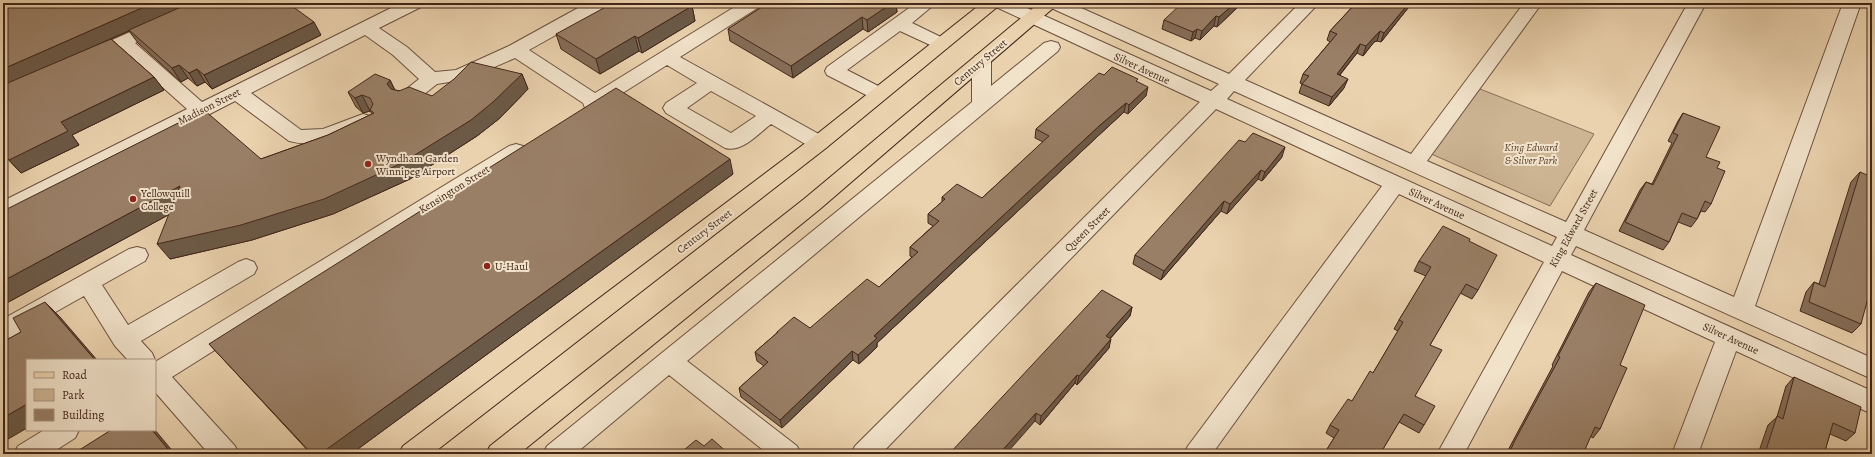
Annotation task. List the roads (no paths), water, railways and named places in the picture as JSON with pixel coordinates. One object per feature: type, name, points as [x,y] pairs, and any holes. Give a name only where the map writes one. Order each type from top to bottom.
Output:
[{"type":"main road","name":"Century Street","points":[[412,454],[819,143],[993,3]]},
{"type":"main road","name":"Century Street","points":[[500,454],[709,288],[860,164],[1050,3]]},
{"type":"street","points":[[73,64],[209,3]]},
{"type":"street","name":"Madison Street","points":[[3,210],[415,3]]},
{"type":"street","points":[[406,99],[431,79],[460,75],[516,50],[600,3]]},
{"type":"street","points":[[574,115],[666,56],[753,3]]},
{"type":"street","points":[[879,94],[834,71],[927,3]]},
{"type":"street","name":"Silver Avenue","points":[[1002,3],[1872,403]]},
{"type":"street","points":[[1055,3],[1872,369]]},
{"type":"street","name":"Queen Street","points":[[864,454],[1310,3]]},
{"type":"street","points":[[1414,164],[1533,3]]},
{"type":"street","name":"King Edward Street","points":[[1450,454],[1697,3]]},
{"type":"street","points":[[1741,311],[1852,3]]},
{"type":"street","points":[[899,24],[941,44]]},
{"type":"street","points":[[366,28],[400,51],[431,79]]},
{"type":"street","points":[[123,42],[201,111]]},
{"type":"street","points":[[556,454],[1051,47]]},
{"type":"street","points":[[516,50],[595,102]]},
{"type":"street","points":[[666,56],[819,143]]},
{"type":"street","points":[[981,104],[983,86],[980,75],[982,60]]},
{"type":"street","points":[[711,82],[673,108],[732,143],[770,115]]},
{"type":"street","points":[[236,93],[296,136],[311,137],[326,135],[370,119]]},
{"type":"street","name":"Kensington Street","points":[[156,374],[534,140]]},
{"type":"street","points":[[1197,454],[1395,184]]},
{"type":"street","points":[[3,330],[137,255]]},
{"type":"street","points":[[124,339],[246,268]]},
{"type":"street","points":[[88,282],[124,339],[142,359]]},
{"type":"street","points":[[1685,454],[1729,337]]},
{"type":"street","points":[[669,361],[788,454]]},
{"type":"street","points":[[156,376],[226,454]]},
{"type":"street","points":[[28,454],[64,431]]},
{"type":"place","name":"Wyndham Garden Winnipeg Airport","points":[[368,164]]},
{"type":"place","name":"Yellowquill College","points":[[133,199]]},
{"type":"place","name":"U-Haul","points":[[487,266]]},
{"type":"park label","name":"King Edward & Silver Park","points":[[1531,153]]}]
